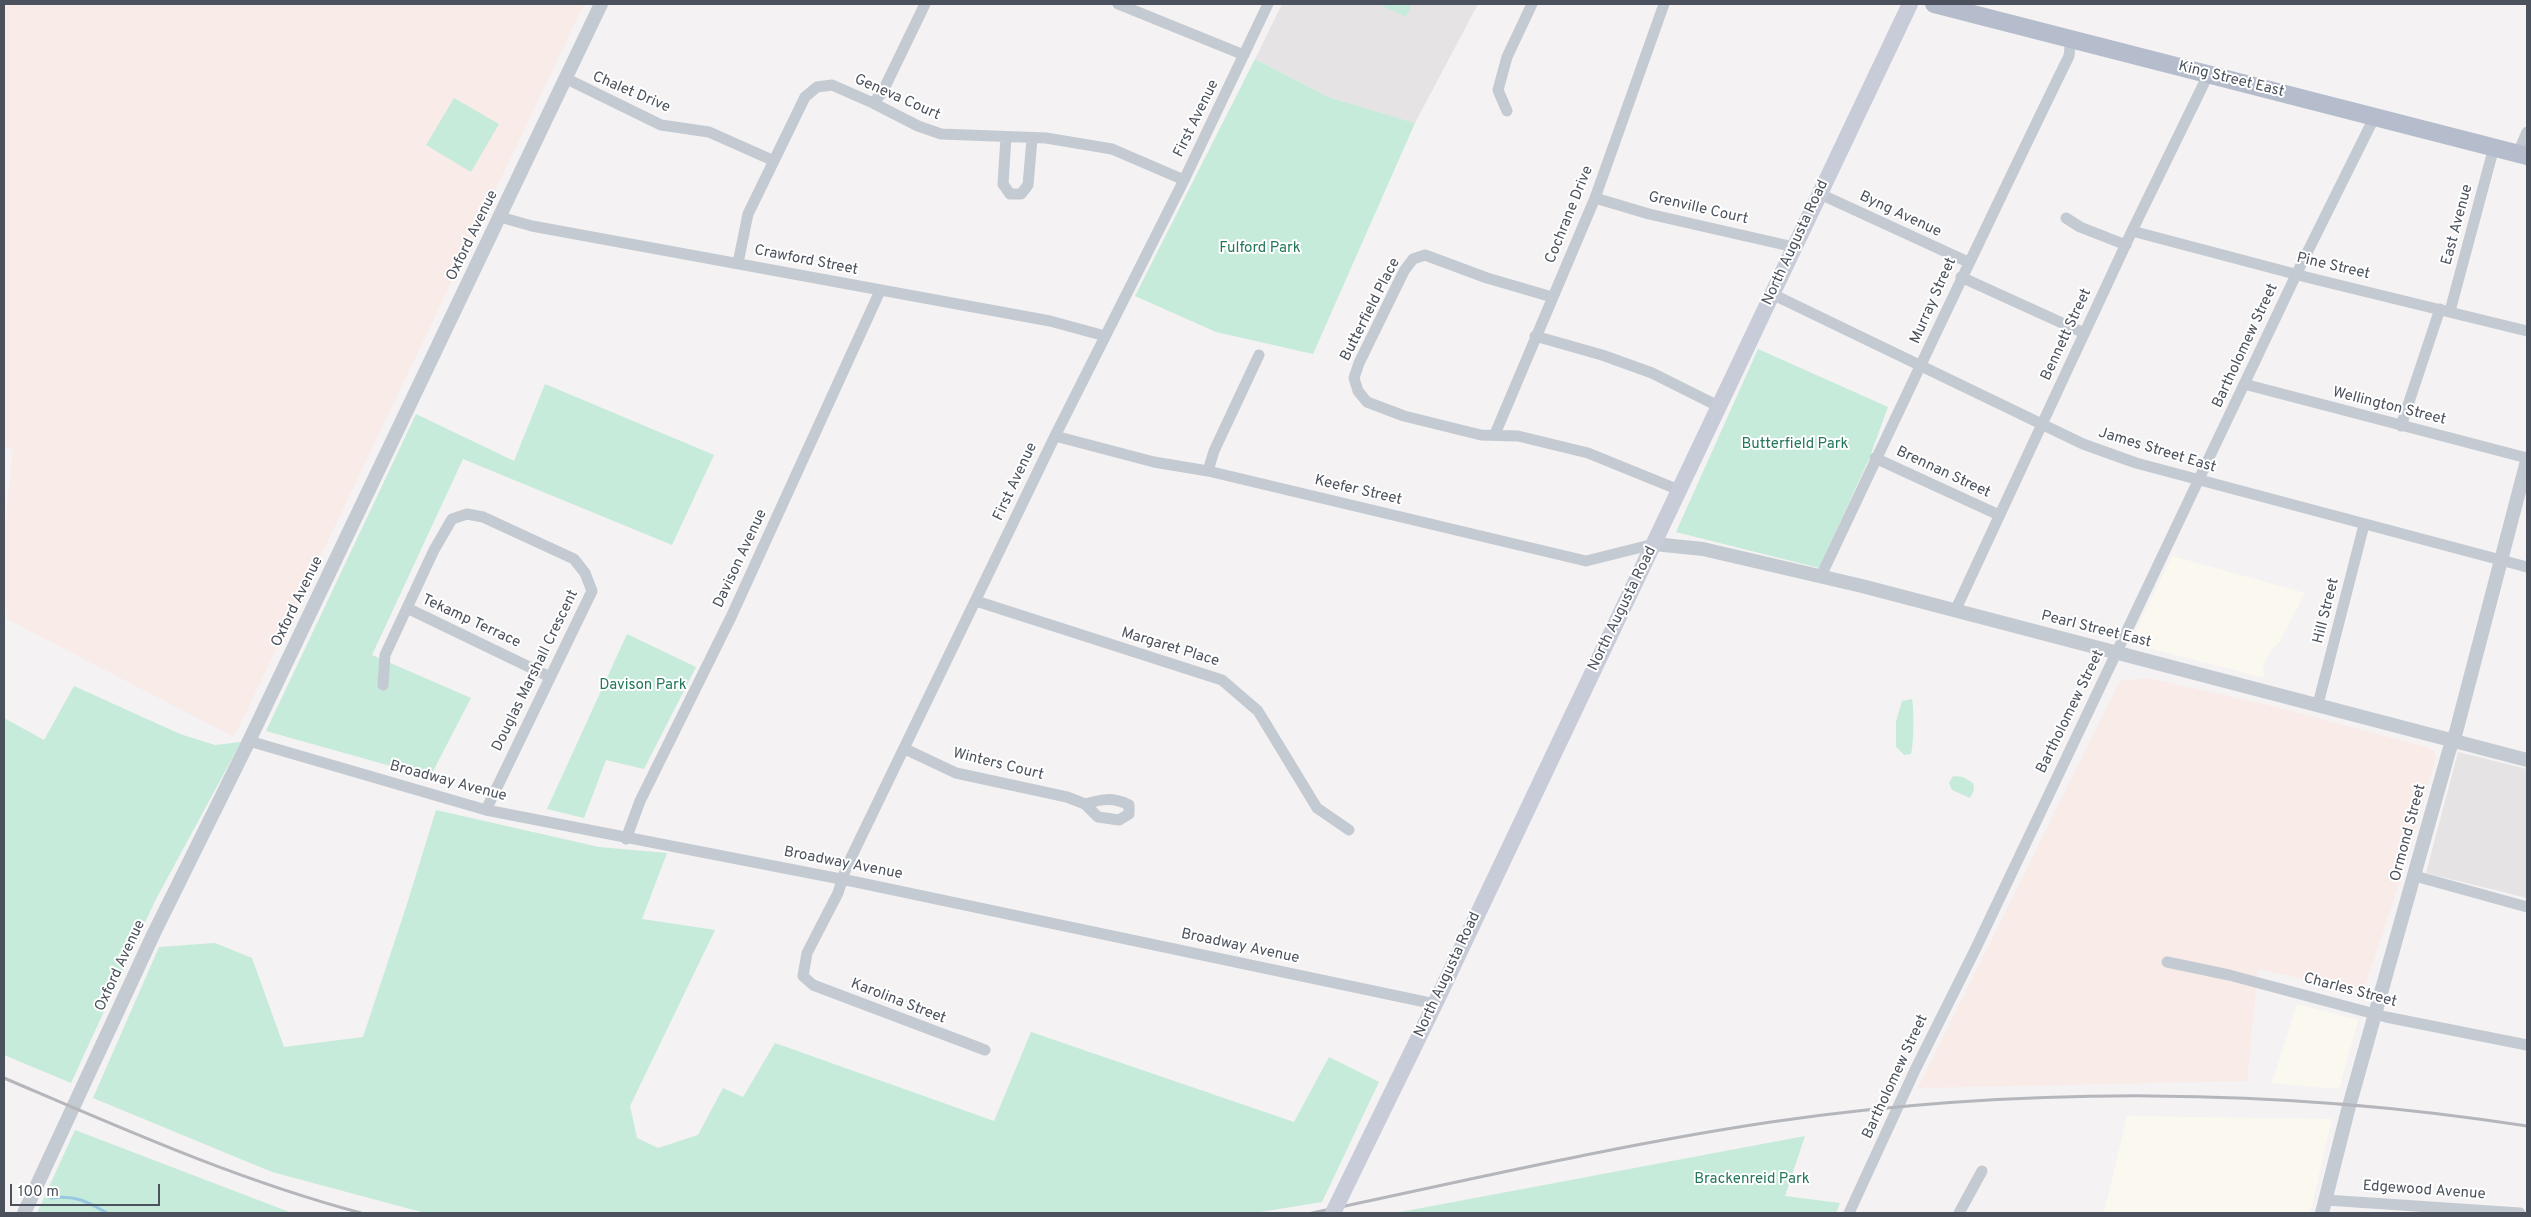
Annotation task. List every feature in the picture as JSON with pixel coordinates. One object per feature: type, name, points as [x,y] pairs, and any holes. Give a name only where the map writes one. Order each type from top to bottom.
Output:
[{"type":"main road","name":"North Augusta Road","points":[[1333,1213],[1720,407],[1910,4]]},
{"type":"main road","name":"King Street East","points":[[1934,4],[2522,155]]},
{"type":"street","name":"Oxford Avenue","points":[[24,1213],[154,933],[249,741],[601,4]]},
{"type":"street","points":[[873,103],[882,93],[925,4]]},
{"type":"street","points":[[1118,4],[1244,55]]},
{"type":"street","name":"First Avenue","points":[[804,977],[808,953],[838,893],[842,879],[1054,436],[1184,180],[1268,4]]},
{"type":"street","points":[[1507,111],[1498,90],[1507,57],[1532,4]]},
{"type":"street","name":"Cochrane Drive","points":[[1495,434],[1595,198],[1664,4]]},
{"type":"street","name":"Murray Street","points":[[1821,576],[1875,458],[1921,366],[1968,262],[2069,56],[2071,38]]},
{"type":"street","name":"Bennett Street","points":[[1954,611],[2132,231],[2209,74]]},
{"type":"street","name":"Chalet Drive","points":[[565,78],[661,125],[710,132],[772,160]]},
{"type":"street","name":"Geneva Court","points":[[738,263],[748,214],[772,160],[805,97],[816,87],[832,86],[873,103],[918,126],[941,134],[1032,139],[1046,138],[1112,149],[1184,180]]},
{"type":"street","name":"Bartholomew Street","points":[[1849,1213],[1915,1070],[1975,950],[2296,275],[2375,116]]},
{"type":"street","points":[[2522,155],[2527,132]]},
{"type":"street","points":[[1006,137],[1003,184],[1010,194],[1021,194],[1028,185],[1032,139]]},
{"type":"street","name":"East Avenue","points":[[2401,426],[2445,310],[2494,147]]},
{"type":"street","name":"Byng Avenue","points":[[1820,194],[1968,262]]},
{"type":"street","name":"Grenville Court","points":[[1595,198],[1649,214],[1794,247]]},
{"type":"street","name":"Crawford Street","points":[[500,217],[532,226],[1050,321],[1105,336]]},
{"type":"street","points":[[2066,218],[2080,227],[2126,245]]},
{"type":"street","name":"Pine Street","points":[[2132,231],[2296,275],[2527,331]]},
{"type":"street","name":"Butterfield Place","points":[[1552,297],[1487,278],[1424,255],[1413,259],[1404,270],[1359,363],[1354,378],[1358,391],[1367,402],[1404,416],[1481,435],[1518,436],[1588,454],[1679,490]]},
{"type":"street","points":[[1961,277],[2084,333]]},
{"type":"street","name":"Davison Avenue","points":[[626,839],[640,801],[731,616],[880,291]]},
{"type":"street","name":"James Street East","points":[[1772,294],[2083,444],[2136,463],[2527,567]]},
{"type":"street","points":[[1535,336],[1602,355],[1652,374],[1720,407]]},
{"type":"street","points":[[1208,471],[1214,451],[1259,355]]},
{"type":"street","name":"Wellington Street","points":[[2244,384],[2527,460]]},
{"type":"street","name":"Keefer Street","points":[[1054,436],[1154,462],[1208,471],[1586,561],[1654,544]]},
{"type":"street","name":"Brennan Street","points":[[1875,458],[1999,515]]},
{"type":"street","name":"Ormond Street","points":[[2324,1206],[2348,1110],[2377,1014],[2449,751],[2454,742],[2503,560],[2527,460]]},
{"type":"street","name":"Douglas Marshall Crescent","points":[[383,685],[385,655],[434,550],[452,519],[467,514],[483,517],[574,559],[585,573],[592,592],[486,810]]},
{"type":"street","name":"Hill Street","points":[[2318,704],[2364,525]]},
{"type":"street","name":"Pearl Street East","points":[[1654,544],[1703,549],[1821,576],[2527,760]]},
{"type":"street","name":"Margaret Place","points":[[976,601],[1222,680],[1258,711],[1317,808],[1349,830]]},
{"type":"street","name":"Tekamp Terrace","points":[[407,608],[550,677]]},
{"type":"street","name":"Broadway Avenue","points":[[249,741],[486,810],[626,839],[842,879],[1435,1004]]},
{"type":"street","name":"Winters Court","points":[[905,749],[956,773],[1067,797],[1085,804]]},
{"type":"street","points":[[2415,876],[2527,907]]},
{"type":"street","name":"Charles Street","points":[[2167,962],[2229,975],[2377,1014],[2527,1045]]},
{"type":"street","name":"Karolina Street","points":[[804,977],[813,985],[985,1050]]},
{"type":"street","points":[[1959,1213],[1982,1171]]},
{"type":"street","name":"Edgewood Avenue","points":[[2324,1206],[2520,1213]]},
{"type":"shaded area","points":[[4,4],[584,4],[234,737],[7,619],[4,596],[4,534],[13,449],[4,447]]},
{"type":"shaded area","points":[[1282,4],[1478,4],[1415,123],[1328,97],[1255,59]]},
{"type":"shaded area","points":[[2172,556],[2305,593],[2279,643],[2271,649],[2263,666],[2265,678],[2130,643]]},
{"type":"shaded area","points":[[2147,678],[2268,705],[2430,748],[2434,752],[2436,757],[2400,881],[2365,986],[2354,990],[2258,969],[2247,1081],[1918,1088],[2120,681]]},
{"type":"shaded area","points":[[2458,752],[2527,769],[2527,898],[2426,873]]},
{"type":"shaded area","points":[[2297,1004],[2358,1020],[2339,1089],[2272,1083]]},
{"type":"shaded area","points":[[2127,1116],[2332,1119],[2310,1213],[2104,1213]]},
{"type":"green space","points":[[1406,4],[1411,6],[1406,17],[1381,5]]},
{"type":"green space","name":"Fulford Park","points":[[1255,59],[1328,97],[1415,123],[1313,354],[1216,332],[1135,296]]},
{"type":"green space","points":[[454,98],[499,124],[471,172],[426,145]]},
{"type":"green space","name":"Butterfield Park","points":[[1758,349],[1888,407],[1869,459],[1819,568],[1676,532]]},
{"type":"green space","points":[[545,384],[714,455],[672,545],[463,459],[372,655],[471,698],[430,777],[266,731],[416,414],[514,461]]},
{"type":"green space","name":"Davison Park","points":[[627,634],[696,667],[644,769],[606,760],[584,818],[547,809]]},
{"type":"green space","points":[[74,686],[180,734],[215,745],[241,742],[155,901],[71,1083],[4,1055],[4,718],[44,740]]},
{"type":"green space","points":[[1912,699],[1912,749],[1911,754],[1904,755],[1896,747],[1896,722],[1902,701]]},
{"type":"green space","points":[[1953,776],[1963,777],[1973,783],[1974,790],[1970,798],[1952,790],[1949,783]]},
{"type":"green space","points":[[436,810],[599,847],[667,853],[642,919],[715,930],[630,1106],[637,1138],[658,1148],[698,1135],[723,1088],[743,1097],[775,1043],[994,1121],[1031,1032],[1294,1122],[1329,1057],[1379,1082],[1322,1202],[1254,1213],[425,1213],[272,1172],[93,1098],[159,947],[215,943],[252,958],[284,1047],[363,1037]]},
{"type":"green space","points":[[75,1130],[292,1213],[37,1213]]},
{"type":"green space","name":"Brackenreid Park","points":[[1805,1136],[1785,1196],[1840,1203],[1836,1213],[1395,1213]]},
{"type":"waterway","points":[[51,1198],[74,1198],[107,1213]]},
{"type":"railway","points":[[4,1078],[224,1169],[315,1200],[361,1213]]},
{"type":"railway","points":[[1312,1213],[1541,1164],[1713,1131],[1865,1110],[1960,1102],[2054,1097],[2244,1098],[2339,1104],[2433,1113],[2527,1126]]}]
